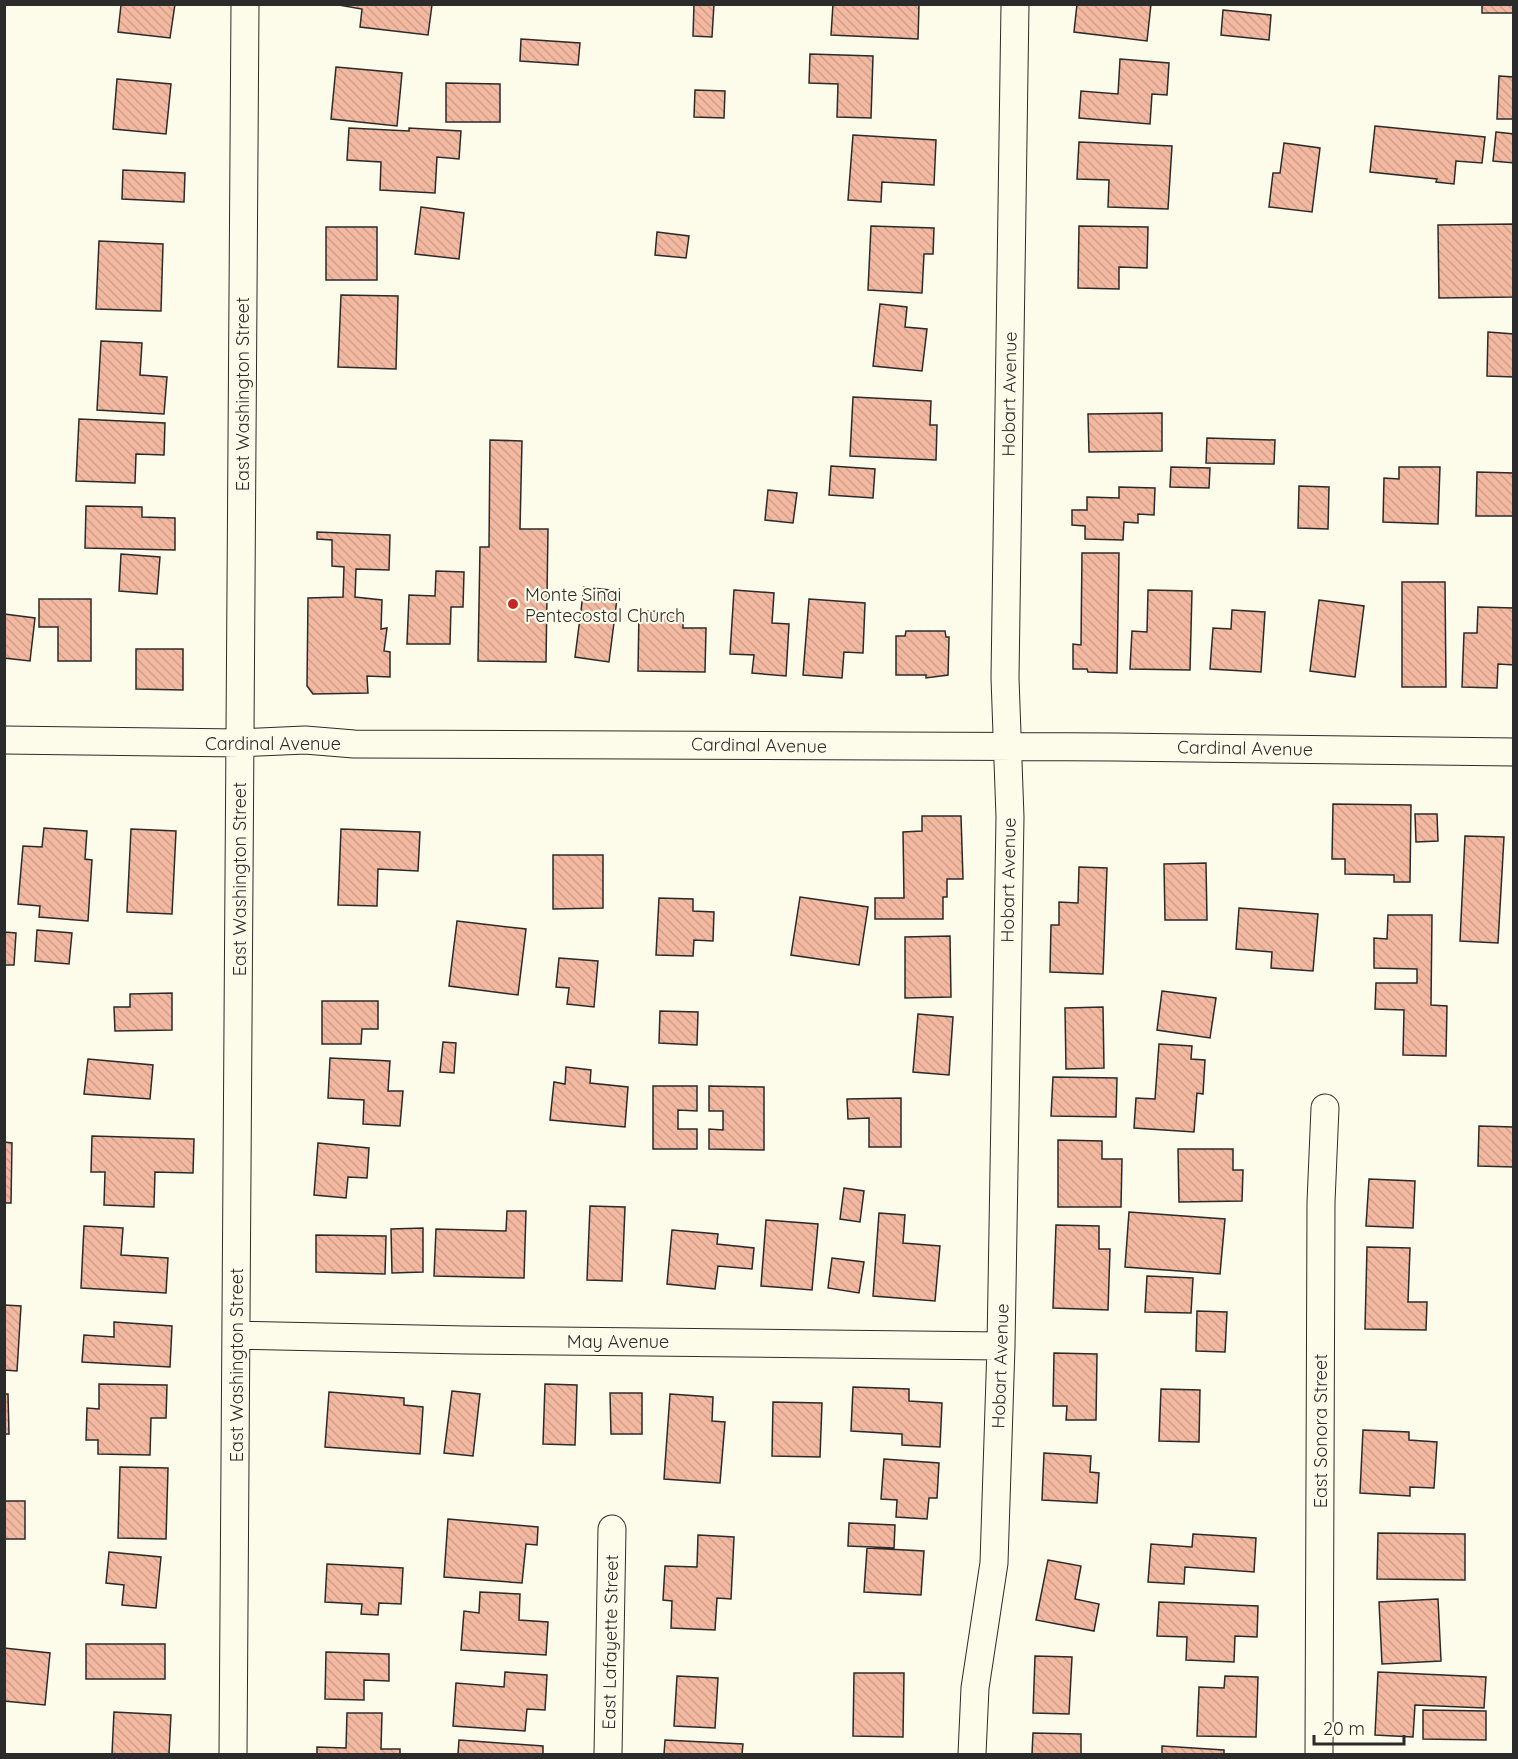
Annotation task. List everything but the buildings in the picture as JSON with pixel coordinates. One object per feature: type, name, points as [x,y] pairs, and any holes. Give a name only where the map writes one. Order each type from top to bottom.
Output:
[{"type":"street","name":"East Washington Street","points":[[233,1755],[245,4]]},
{"type":"street","name":"Hobart Avenue","points":[[972,1755],[975,1688],[994,1563],[1001,1346],[1010,817],[1005,678],[1015,4]]},
{"type":"street","name":"Cardinal Avenue","points":[[4,740],[240,743],[306,740],[354,744],[1115,747],[1514,752]]},
{"type":"street","name":"East Sonora Street","points":[[1319,1755],[1321,1202],[1325,1108]]},
{"type":"street","name":"May Avenue","points":[[236,1335],[454,1340],[1001,1346]]},
{"type":"street","name":"East Lafayette Street","points":[[608,1755],[612,1529]]},
{"type":"place","name":"Monte Sinai Pentecostal Church","points":[[513,604]]}]
